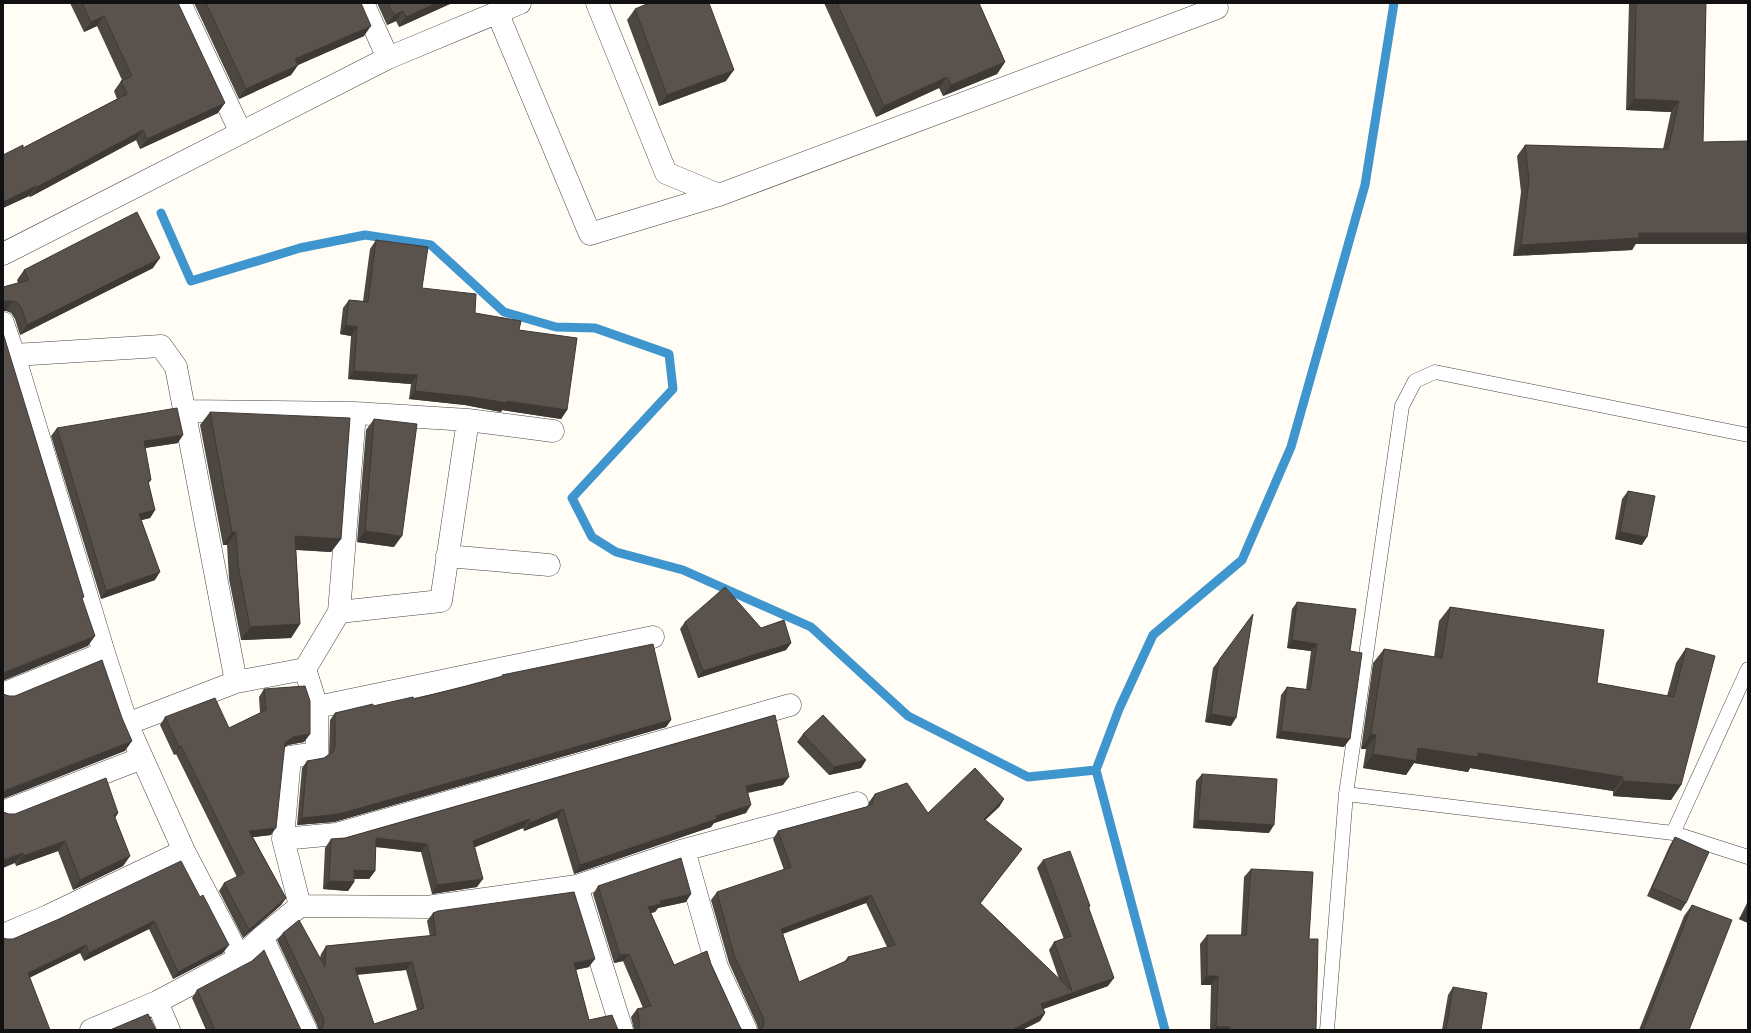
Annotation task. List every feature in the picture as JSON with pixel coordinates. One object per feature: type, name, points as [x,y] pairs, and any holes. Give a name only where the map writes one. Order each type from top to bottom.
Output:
[{"type":"street","points":[[180,3],[241,133]]},
{"type":"street","points":[[364,3],[388,58]]},
{"type":"street","points":[[3,254],[388,58],[520,3]]},
{"type":"street","points":[[596,3],[666,173],[719,195]]},
{"type":"street","points":[[497,12],[590,234],[719,195],[1217,8],[1216,3]]},
{"type":"street","points":[[3,323],[127,724],[184,851],[240,958]]},
{"type":"street","points":[[14,355],[161,346],[176,367],[183,411],[236,682]]},
{"type":"street","points":[[183,411],[355,413],[468,420],[553,431]]},
{"type":"street","points":[[300,906],[283,839],[290,757],[317,753],[317,707],[306,669],[338,612],[355,413]]},
{"type":"street","points":[[338,612],[441,601],[468,420]]},
{"type":"street","points":[[447,556],[549,565]]},
{"type":"street","points":[[317,707],[653,637]]},
{"type":"street","points":[[3,694],[104,653]]},
{"type":"street","points":[[127,724],[236,682],[306,669]]},
{"type":"street","points":[[283,839],[336,834],[790,705]]},
{"type":"street","points":[[3,812],[142,758]]},
{"type":"street","points":[[91,1030],[156,1002],[240,958],[262,937],[300,906],[427,907],[577,886],[684,850],[858,804]]},
{"type":"street","points":[[684,850],[717,967],[746,1030]]},
{"type":"street","points":[[3,935],[48,916],[184,851]]},
{"type":"street","points":[[577,886],[622,1030]]},
{"type":"street","points":[[262,937],[306,1030]]},
{"type":"street","points":[[156,1002],[169,1030]]},
{"type":"lane","points":[[1327,1030],[1346,794],[1402,406],[1415,381],[1435,372],[1748,435]]},
{"type":"lane","points":[[1673,833],[1748,669]]},
{"type":"lane","points":[[1346,794],[1673,833],[1748,857]]},
{"type":"building","points":[[82,3],[178,3],[225,103],[147,139],[143,130],[37,187],[36,186],[3,202],[3,155],[23,145],[23,148],[127,94],[121,81],[132,76],[104,16],[91,22]]},
{"type":"building","points":[[206,3],[361,3],[371,26],[295,59],[298,65],[246,89]]},
{"type":"building","points":[[388,3],[437,3],[406,17],[403,11],[394,15]]},
{"type":"building","points":[[649,3],[709,3],[734,70],[667,95],[635,9]]},
{"type":"building","points":[[837,3],[979,3],[1005,62],[951,85],[947,77],[884,106]]},
{"type":"building","points":[[1636,3],[1706,3],[1703,142],[1748,141],[1748,233],[1639,233],[1639,238],[1521,245],[1529,180],[1525,145],[1668,149],[1679,101],[1634,99]]},
{"type":"building","points":[[137,212],[160,258],[27,325],[22,309],[18,303],[6,301],[3,303],[3,287],[29,280],[24,270]]},
{"type":"building","points":[[376,240],[428,247],[422,288],[476,294],[475,313],[521,321],[519,330],[577,338],[567,410],[507,401],[507,403],[471,397],[415,391],[417,375],[354,371],[357,327],[346,325],[349,300],[368,302]]},
{"type":"building","points":[[3,333],[84,597],[82,598],[95,636],[3,674]]},
{"type":"building","points":[[177,408],[183,435],[144,441],[151,480],[148,481],[155,510],[139,514],[160,572],[106,591],[57,428]]},
{"type":"building","points":[[210,412],[350,418],[341,539],[295,536],[300,624],[250,627],[238,565],[236,532],[232,532]]},
{"type":"building","points":[[374,419],[417,424],[402,536],[365,531]]},
{"type":"building","points":[[1628,491],[1655,496],[1647,537],[1620,532]]},
{"type":"building","points":[[725,587],[761,628],[784,620],[791,643],[703,671],[685,622]]},
{"type":"building","points":[[1297,602],[1356,609],[1350,651],[1362,653],[1350,739],[1281,731],[1287,687],[1310,690],[1317,644],[1292,640]]},
{"type":"building","points":[[1450,607],[1604,630],[1597,683],[1674,697],[1686,648],[1715,656],[1681,785],[1623,781],[1623,777],[1478,753],[1478,757],[1418,748],[1416,761],[1373,754],[1376,735],[1371,734],[1384,649],[1442,658]]},
{"type":"building","points":[[1253,614],[1236,718],[1211,714],[1219,660]]},
{"type":"building","points":[[653,644],[671,720],[339,814],[302,818],[307,761],[324,758],[333,752],[335,746],[335,713],[373,704],[373,706],[413,697],[414,699],[503,676],[502,675]]},
{"type":"building","points":[[102,660],[122,718],[132,741],[3,792],[3,694],[15,696]]},
{"type":"building","points":[[305,686],[310,701],[310,734],[293,737],[285,743],[276,828],[249,831],[286,898],[249,930],[224,883],[244,873],[165,717],[215,698],[229,728],[266,710],[264,689]]},
{"type":"building","points":[[775,715],[789,777],[746,786],[751,805],[716,816],[717,819],[580,865],[563,809],[530,823],[529,819],[473,841],[483,879],[437,885],[427,844],[376,838],[375,871],[354,870],[354,882],[329,881],[331,839],[345,838]]},
{"type":"building","points":[[823,715],[866,760],[834,767],[803,734]]},
{"type":"building","points":[[975,768],[1004,799],[984,819],[1022,849],[980,903],[1072,991],[1054,942],[1071,936],[1043,860],[1070,851],[1114,978],[1041,1004],[1045,1013],[1012,1030],[761,1030],[764,1024],[763,1017],[734,955],[717,892],[791,867],[778,831],[866,807],[872,804],[875,794],[907,783],[928,813]],"holes":[[[871,895],[895,945],[848,957],[848,960],[799,982],[781,929]]]},
{"type":"building","points":[[1202,774],[1277,779],[1274,825],[1198,820]]},
{"type":"building","points":[[106,778],[118,813],[114,815],[130,856],[80,880],[65,841],[23,856],[23,853],[3,860],[3,812],[15,814]]},
{"type":"building","points":[[1675,837],[1709,852],[1686,903],[1652,888]]},
{"type":"building","points":[[681,858],[691,894],[660,901],[661,904],[648,907],[674,965],[707,951],[711,964],[742,1030],[637,1030],[640,1025],[637,1009],[651,1006],[629,954],[620,955],[598,886]]},
{"type":"building","points":[[181,861],[200,897],[203,895],[229,945],[178,972],[154,921],[89,953],[86,945],[28,973],[50,1030],[3,1030],[3,938],[13,939],[59,919]]},
{"type":"building","points":[[1251,869],[1313,872],[1309,939],[1318,939],[1316,1029],[1230,1030],[1230,1027],[1216,1027],[1218,976],[1207,976],[1207,935],[1246,935]]},
{"type":"building","points":[[574,892],[595,959],[574,963],[589,1020],[612,1015],[618,1030],[321,1030],[324,1024],[323,1017],[283,933],[299,920],[325,967],[326,946],[436,935],[433,913],[438,911]],"holes":[[[412,962],[424,1008],[374,1024],[355,968]]]},
{"type":"building","points":[[1692,905],[1732,920],[1689,1030],[1643,1030]]},
{"type":"building","points":[[264,950],[302,1030],[215,1030],[197,990],[252,961]]},
{"type":"building","points":[[1453,987],[1487,993],[1481,1030],[1446,1030]]},
{"type":"building","points":[[148,1014],[156,1030],[110,1030]]},
{"type":"waterway","points":[[1165,1030],[1096,770],[1119,709],[1153,635],[1242,560],[1291,447],[1365,185],[1394,3]]},
{"type":"waterway","points":[[161,213],[191,281],[300,248],[365,235],[431,245],[504,312],[556,327],[595,328],[669,354],[673,389],[572,498],[592,537],[616,552],[683,570],[811,627],[908,716],[1028,777],[1096,770]]}]
